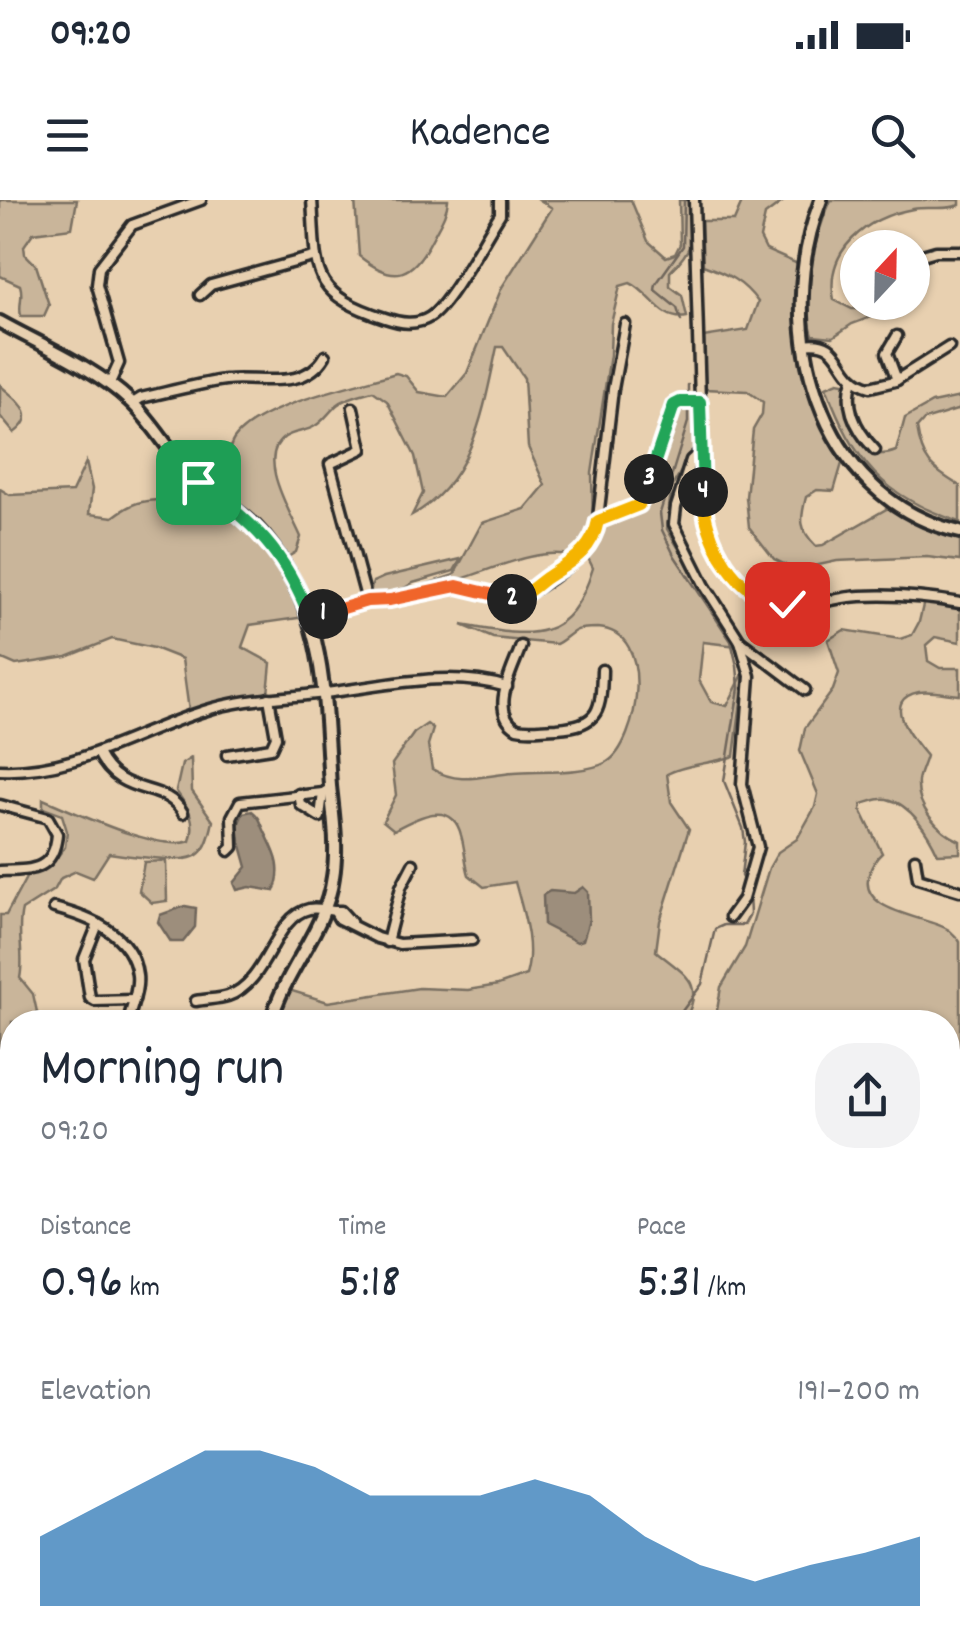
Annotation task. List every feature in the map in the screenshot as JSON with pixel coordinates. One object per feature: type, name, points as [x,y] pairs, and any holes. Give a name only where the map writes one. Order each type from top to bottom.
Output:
[{"type":"street","points":[[110,385],[119,362],[97,286],[99,268],[132,225],[201,200]]},
{"type":"street","points":[[312,200],[314,257],[321,276],[347,304],[398,322],[424,320],[442,306],[500,214],[500,201]]},
{"type":"street","points":[[694,200],[697,402],[704,515],[713,540],[740,580],[763,598],[795,606],[864,595],[960,604]]},
{"type":"street","points":[[821,200],[804,250],[800,298],[804,344],[823,411],[848,460],[889,501],[912,515],[960,532]]},
{"type":"street","points":[[930,253],[960,251]]},
{"type":"street","points":[[200,295],[211,285],[314,257]]},
{"type":"street","points":[[0,322],[110,385],[133,403],[192,476],[263,535],[289,572],[310,618],[325,693],[327,790],[334,862],[330,911],[283,988],[275,1010]]},
{"type":"street","points":[[310,618],[367,601],[457,586],[516,599],[579,557],[591,543],[598,521],[612,389],[626,324]]},
{"type":"street","points":[[897,336],[886,353],[897,380]]},
{"type":"street","points":[[804,344],[821,343],[834,349],[853,380],[870,387],[897,380],[949,347]]},
{"type":"street","points":[[133,403],[224,380],[296,378],[316,368],[325,356]]},
{"type":"street","points":[[853,380],[849,392],[851,411],[864,437],[876,450]]},
{"type":"street","points":[[598,521],[639,505],[674,405],[697,402]]},
{"type":"street","points":[[353,408],[362,449],[330,464],[367,601]]},
{"type":"street","points":[[701,451],[691,460],[674,524],[705,586],[740,641],[750,676],[742,784],[758,847],[741,905],[730,917]]},
{"type":"street","points":[[740,641],[805,690]]},
{"type":"street","points":[[521,646],[506,687],[503,712],[513,726],[526,730],[578,726],[590,721],[602,697],[602,670]]},
{"type":"street","points":[[0,770],[49,768],[98,753],[202,711],[269,698],[455,678],[506,687]]},
{"type":"street","points":[[227,754],[266,750],[274,743],[269,698]]},
{"type":"street","points":[[98,753],[109,771],[122,782],[169,796],[184,813]]},
{"type":"street","points":[[229,851],[234,847],[233,812],[240,802],[327,790]]},
{"type":"street","points":[[299,794],[301,805],[320,816],[327,790]]},
{"type":"street","points":[[0,805],[48,818],[57,834],[54,852],[44,864],[0,871]]},
{"type":"street","points":[[915,859],[918,878],[960,891]]},
{"type":"street","points":[[387,942],[400,887],[413,864]]},
{"type":"street","points":[[54,908],[98,924],[116,936],[131,955],[137,974],[131,1010]]},
{"type":"street","points":[[196,1001],[236,992],[260,971],[291,920],[306,909],[330,911],[387,942],[472,940]]},
{"type":"street","points":[[98,924],[84,959],[90,998],[134,1000]]},
{"type":"shaded area","points":[[0,200],[77,200],[72,228],[33,233],[24,246],[25,254],[36,265],[49,305],[44,316],[21,316],[20,285],[0,276]]},
{"type":"shaded area","points":[[355,200],[448,200],[442,219],[418,261],[393,273],[359,256]]},
{"type":"shaded area","points":[[540,200],[631,200],[648,241],[666,257],[675,254],[680,244],[679,200],[689,200],[691,212],[692,240],[670,272],[670,286],[682,295],[687,317],[663,311],[630,283],[620,286],[611,324],[592,473],[593,527],[588,541],[573,556],[535,556],[450,583],[409,590],[454,575],[482,523],[525,509],[545,485],[528,447],[524,378],[503,347],[497,347],[480,419],[462,464],[433,501],[412,515],[423,493],[415,456],[387,401],[373,391],[345,400],[315,426],[285,437],[273,457],[274,471],[301,537],[296,552],[286,558],[271,537],[221,492],[234,439],[246,427],[285,406],[396,373],[406,376],[419,392],[447,397],[467,373],[502,287],[552,208]]},
{"type":"shaded area","points":[[743,200],[785,200],[765,215],[760,238],[766,250],[798,264],[796,314],[804,365],[821,415],[843,460],[834,491],[817,490],[806,497],[802,518],[806,534],[816,546],[823,545],[890,507],[920,524],[960,536],[960,561],[927,557],[837,561],[796,570],[774,559],[749,527],[746,497],[753,430],[762,414],[763,402],[747,391],[705,389],[703,337],[748,330],[758,302],[734,279],[703,265],[701,221],[734,221]]},
{"type":"shaded area","points":[[831,200],[960,200],[960,205],[954,207],[896,213],[863,230],[840,230],[834,300],[840,303],[840,320],[863,320],[833,337],[813,335],[809,319],[808,284],[819,231]]},
{"type":"shaded area","points":[[844,383],[856,434],[870,451],[881,454],[896,451],[905,418],[932,403],[960,397],[960,409],[924,420],[917,428],[929,463],[960,486],[960,522],[891,488],[860,456],[826,387]]},
{"type":"shaded area","points":[[0,385],[26,413],[22,426],[14,433],[0,416]]},
{"type":"shaded area","points":[[681,405],[695,405],[697,445],[671,488],[667,529],[737,646],[703,642],[699,680],[711,702],[727,706],[745,670],[734,756],[667,774],[671,802],[689,829],[660,921],[656,951],[689,981],[693,989],[689,1010],[282,1010],[289,990],[328,1002],[419,988],[468,990],[526,975],[529,940],[515,882],[484,887],[469,875],[461,835],[450,817],[432,814],[394,830],[383,821],[396,795],[392,764],[414,733],[427,724],[433,729],[428,745],[432,769],[453,777],[587,768],[607,762],[618,751],[634,712],[636,689],[629,647],[616,634],[597,628],[583,629],[556,644],[493,638],[462,625],[527,633],[559,623],[572,612],[583,593],[593,568],[587,556],[603,524],[641,509]]},
{"type":"shaded area","points":[[86,462],[92,489],[89,514],[113,517],[140,502],[204,497],[240,516],[268,548],[305,617],[250,625],[242,647],[271,663],[268,694],[222,700],[189,711],[182,659],[112,639],[67,657],[16,665],[0,658],[0,489],[10,495],[72,492]]},
{"type":"shaded area","points":[[461,559],[454,571],[413,583],[396,593],[369,596],[373,582],[384,577]]},
{"type":"shaded area","points":[[924,601],[960,607],[960,642],[935,637],[926,645],[928,661],[940,668],[960,668],[960,695],[919,692],[907,696],[900,712],[926,756],[918,781],[921,800],[937,824],[960,841],[960,853],[938,854],[918,821],[896,802],[878,799],[862,804],[861,810],[882,853],[869,874],[868,887],[884,905],[939,925],[960,942],[960,1010],[717,1010],[721,987],[745,947],[769,868],[778,852],[797,839],[815,807],[818,794],[800,751],[805,728],[833,690],[839,673],[828,640],[844,630],[900,639],[912,635]]},
{"type":"shaded area","points":[[191,758],[192,791],[213,821],[204,848],[194,857],[177,859],[109,853],[93,878],[76,871],[61,878],[55,889],[22,910],[20,978],[33,994],[37,1010],[0,1010],[0,915],[6,915],[27,876],[50,866],[65,847],[67,831],[62,815],[43,808],[43,799],[138,836],[176,843],[190,841],[190,814],[176,791],[182,764]]},
{"type":"shaded area","points":[[252,811],[260,820],[277,860],[274,891],[250,887],[237,890],[234,883],[247,867],[238,825],[243,813]]},
{"type":"shaded area","points":[[166,861],[167,901],[152,903],[139,891],[144,862]]},
{"type":"shaded area","points":[[583,887],[588,892],[589,920],[583,940],[577,942],[544,925],[543,895],[550,891],[574,893]]},
{"type":"shaded area","points":[[185,906],[196,908],[195,927],[183,942],[171,942],[158,922],[160,915]]},
{"type":"waterway","points":[[681,321],[677,308],[655,290],[683,246],[684,200]]},
{"type":"waterway","points":[[688,385],[688,398]]},
{"type":"waterway","points":[[688,406],[688,422],[660,513],[662,530],[674,555],[731,641],[737,666],[739,688],[724,781],[743,828],[744,882]]},
{"type":"waterway","points":[[683,1010],[702,984],[715,929],[744,925],[750,914],[749,894]]},
{"type":"route","points":[[198,482],[263,535],[289,572],[310,618],[367,601],[457,586],[516,599],[579,557],[591,543],[598,521],[639,505],[674,405],[700,402],[704,515],[713,540],[746,587],[763,598],[787,604]]}]
